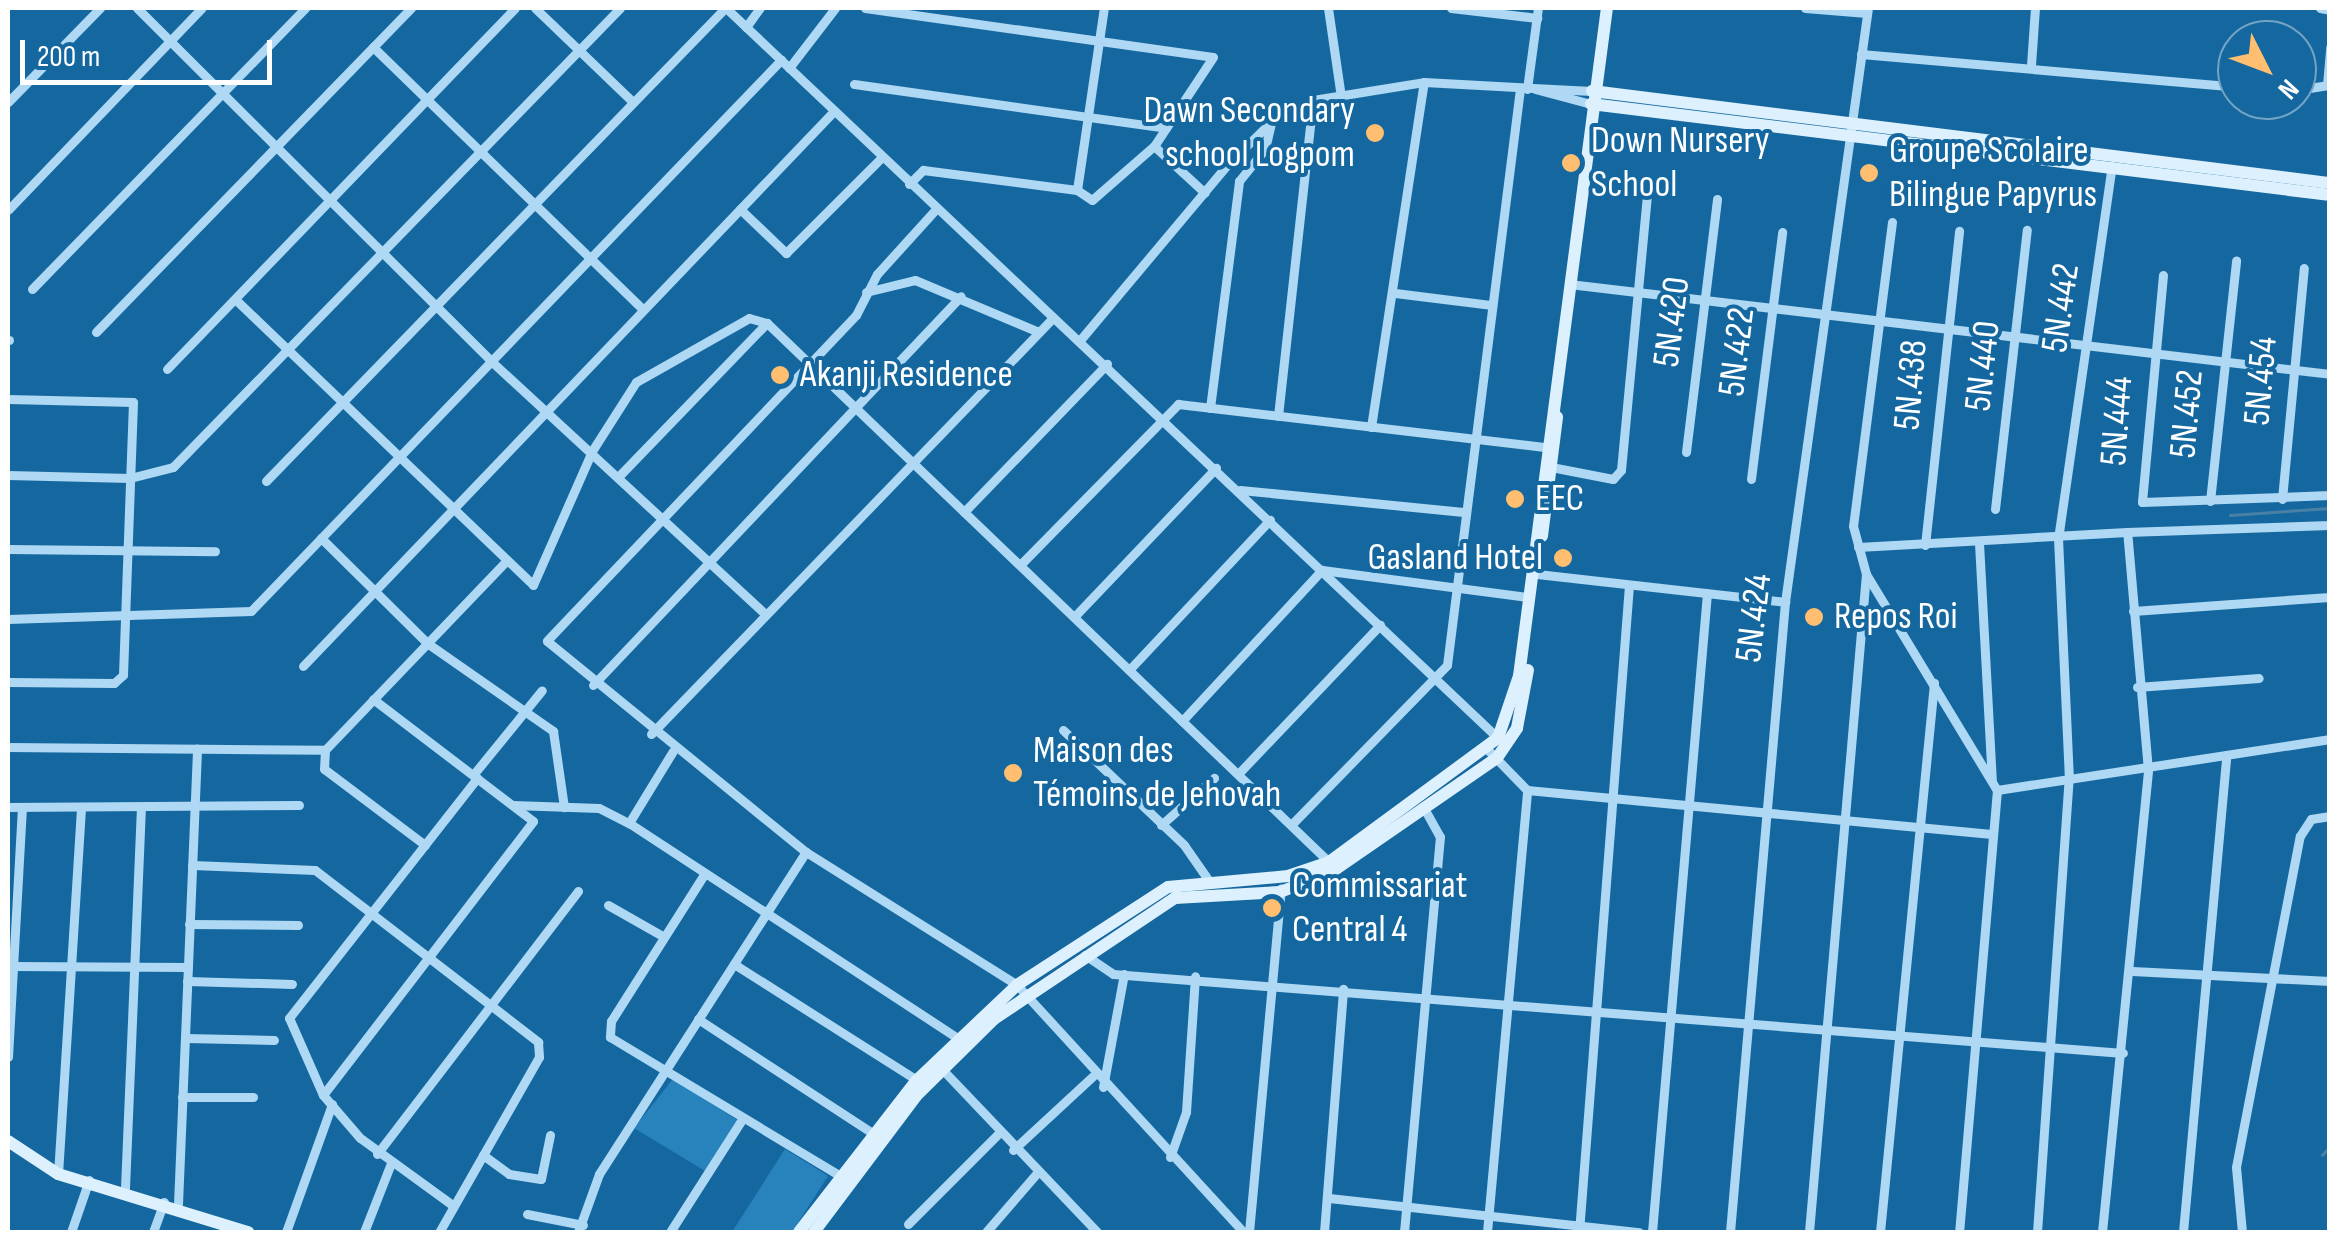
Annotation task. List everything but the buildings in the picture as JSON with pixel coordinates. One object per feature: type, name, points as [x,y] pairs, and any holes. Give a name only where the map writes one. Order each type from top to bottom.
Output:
[{"type":"main road","points":[[1492,754],[1514,707],[1607,8]]},
{"type":"main road","points":[[1596,95],[2111,170],[2304,186],[2330,183]]},
{"type":"main road","points":[[1854,130],[2114,154],[2304,186],[2330,195]]},
{"type":"main road","points":[[820,1230],[957,1038],[1151,894],[1207,878],[1282,876],[1330,862],[1492,754],[1525,700],[1552,467],[1549,448]]},
{"type":"main road","points":[[799,1232],[872,1132],[917,1080],[1020,991],[1175,898],[1280,892],[1330,874],[1421,803]]},
{"type":"main road","points":[[8,1141],[58,1174],[125,1188],[248,1232]]},
{"type":"street","points":[[8,102],[100,8]]},
{"type":"street","points":[[137,8],[388,249],[437,307],[491,361],[620,476],[766,615]]},
{"type":"street","points":[[8,210],[202,8]]},
{"type":"street","points":[[32,288],[304,8]]},
{"type":"street","points":[[96,332],[410,8]]},
{"type":"street","points":[[168,369],[515,8]]},
{"type":"street","points":[[535,8],[633,102]]},
{"type":"street","points":[[8,475],[130,478],[193,452],[620,8]]},
{"type":"street","points":[[266,481],[726,8],[1051,320],[1081,339],[1498,738]]},
{"type":"street","points":[[746,27],[760,8]]},
{"type":"street","points":[[8,619],[123,620],[251,611],[590,258],[785,64],[835,8]]},
{"type":"street","points":[[864,8],[1216,59],[1154,146],[1104,196],[1084,199],[1077,190],[922,170],[909,184]]},
{"type":"street","points":[[1077,190],[1104,8]]},
{"type":"street","points":[[1328,8],[1340,90]]},
{"type":"street","points":[[1291,824],[1446,665],[1492,305],[1537,13],[1451,8]]},
{"type":"street","points":[[1806,8],[1867,10]]},
{"type":"street","points":[[2031,65],[2035,8]]},
{"type":"street","points":[[2320,8],[2330,10]]},
{"type":"street","name":"5N.424","points":[[1730,1232],[1744,1025],[1785,602],[1854,130],[1867,10]]},
{"type":"street","points":[[373,46],[643,310]]},
{"type":"street","points":[[2317,87],[2327,85],[2330,47]]},
{"type":"street","points":[[1862,54],[2031,65],[2217,85]]},
{"type":"street","points":[[1372,427],[1396,294],[1424,82]]},
{"type":"street","points":[[1081,339],[1271,122],[1313,100],[1340,90],[1424,82],[1596,95]]},
{"type":"street","points":[[854,84],[1166,128]]},
{"type":"street","points":[[1278,416],[1313,100]]},
{"type":"street","points":[[303,666],[834,111]]},
{"type":"street","points":[[1210,408],[1238,181],[1265,150],[1271,122]]},
{"type":"street","points":[[1154,146],[1205,193]]},
{"type":"street","name":"5N.442","points":[[2037,1232],[2069,780],[2058,539],[2114,154]]},
{"type":"street","points":[[740,209],[786,253],[882,158]]},
{"type":"street","points":[[1552,467],[1613,478],[1622,470],[1635,286],[1648,187]]},
{"type":"street","name":"5N.420","points":[[1686,452],[1716,198]]},
{"type":"street","points":[[936,210],[866,292],[811,365],[546,642],[651,734],[806,852],[1020,991],[1170,1157],[1250,1232]]},
{"type":"street","points":[[1892,222],[1852,512],[1858,547],[1866,574],[1934,680],[1994,786]]},
{"type":"street","name":"5N.440","points":[[1995,510],[2027,230]]},
{"type":"street","name":"5N.438","points":[[1926,545],[1946,323],[1959,231]]},
{"type":"street","name":"5N.422","points":[[1751,479],[1782,232]]},
{"type":"street","name":"5N.452","points":[[2236,260],[2222,360],[2210,501],[2330,495]]},
{"type":"street","name":"5N.454","points":[[2282,499],[2290,368],[2304,268]]},
{"type":"street","name":"5N.444","points":[[2163,274],[2152,350],[2142,502],[2210,501]]},
{"type":"street","points":[[866,292],[915,280],[961,296],[1039,332]]},
{"type":"street","points":[[1570,284],[1635,286],[1825,308],[2330,374]]},
{"type":"street","points":[[1396,294],[1492,305]]},
{"type":"street","points":[[593,685],[708,559],[961,296]]},
{"type":"street","points":[[234,299],[532,585],[592,451],[655,367],[749,318],[767,323],[1330,862]]},
{"type":"street","points":[[651,734],[1051,320]]},
{"type":"street","points":[[620,476],[767,323]]},
{"type":"street","points":[[964,512],[1106,364]]},
{"type":"street","points":[[8,398],[132,402],[120,680],[8,682]]},
{"type":"street","points":[[1020,565],[1178,404],[1549,448]]},
{"type":"street","points":[[1074,617],[1216,468]]},
{"type":"street","points":[[1238,490],[1466,512]]},
{"type":"street","points":[[1129,670],[1270,520]]},
{"type":"street","points":[[1858,547],[2330,525]]},
{"type":"street","points":[[2102,1232],[2132,970],[2148,770],[2126,532]]},
{"type":"street","points":[[321,538],[428,643],[521,715],[553,731],[564,807]]},
{"type":"street","points":[[1959,1232],[1994,786],[1979,543]]},
{"type":"street","points":[[8,548],[215,551]]},
{"type":"street","points":[[425,845],[324,769],[325,750],[506,561]]},
{"type":"street","points":[[1322,570],[1526,597]]},
{"type":"street","points":[[1182,721],[1322,570]]},
{"type":"street","points":[[1537,574],[1785,602]]},
{"type":"street","points":[[1808,1232],[1841,816],[1866,574]]},
{"type":"street","points":[[1579,1229],[1630,585]]},
{"type":"street","points":[[1652,1232],[1707,593]]},
{"type":"street","points":[[2133,610],[2330,598]]},
{"type":"street","points":[[1238,774],[1380,625]]},
{"type":"street","points":[[2138,687],[2259,678]]},
{"type":"street","points":[[1880,1232],[1934,680]]},
{"type":"street","points":[[451,1204],[378,1154],[322,1095],[289,1018],[374,915],[542,690]]},
{"type":"street","points":[[322,1095],[431,959],[533,822],[374,699]]},
{"type":"street","points":[[1063,730],[1161,825],[1207,878]]},
{"type":"street","points":[[1994,786],[2148,770],[2330,739]]},
{"type":"street","points":[[8,747],[325,750]]},
{"type":"street","points":[[153,1232],[171,1203],[182,1096],[197,748]]},
{"type":"street","points":[[628,823],[673,750]]},
{"type":"street","points":[[1492,754],[1527,790],[1692,801],[1989,834]]},
{"type":"street","points":[[2183,1232],[2210,977],[2226,755]]},
{"type":"street","points":[[1161,825],[1214,778]]},
{"type":"street","points":[[1487,1232],[1527,790]]},
{"type":"street","points":[[1404,1232],[1440,837],[1421,803]]},
{"type":"street","points":[[8,807],[81,810],[299,805]]},
{"type":"street","points":[[511,805],[599,808],[628,823],[957,1038]]},
{"type":"street","points":[[8,1057],[10,966],[22,807]]},
{"type":"street","points":[[125,1188],[141,807]]},
{"type":"street","points":[[58,1174],[81,810]]},
{"type":"street","points":[[2242,1232],[2236,1167],[2302,830],[2330,816]]},
{"type":"street","points":[[527,1214],[580,1229],[600,1174],[806,852]]},
{"type":"street","points":[[192,865],[315,870],[492,1006],[540,1049],[483,1155],[451,1204],[443,1231]]},
{"type":"street","points":[[705,873],[609,1030],[664,1071],[839,1175]]},
{"type":"street","points":[[1250,1232],[1282,876]]},
{"type":"street","points":[[378,1154],[578,891]]},
{"type":"street","points":[[608,905],[664,937]]},
{"type":"street","points":[[190,924],[298,925]]},
{"type":"street","points":[[1083,954],[1124,974],[1195,976],[1595,1009],[1826,1034],[2122,1053]]},
{"type":"street","points":[[734,964],[917,1080]]},
{"type":"street","points":[[10,966],[188,967]]},
{"type":"street","points":[[2132,970],[2272,985],[2330,981]]},
{"type":"street","points":[[1104,1087],[1124,974]]},
{"type":"street","points":[[1170,1157],[1186,1112],[1195,976]]},
{"type":"street","points":[[187,981],[292,984]]},
{"type":"street","points":[[1324,1232],[1343,990]]},
{"type":"street","points":[[698,1020],[872,1132]]},
{"type":"street","points":[[185,1038],[274,1040]]},
{"type":"street","points":[[938,1064],[1013,1150],[1097,1232]]},
{"type":"street","points":[[1013,1150],[1093,1076]]},
{"type":"street","points":[[182,1096],[253,1097]]},
{"type":"street","points":[[286,1232],[332,1104]]},
{"type":"street","points":[[670,1232],[744,1118]]},
{"type":"street","points":[[908,1224],[1000,1133]]},
{"type":"street","points":[[483,1155],[509,1174],[541,1180],[550,1135]]},
{"type":"street","points":[[364,1232],[391,1163]]},
{"type":"street","points":[[986,1232],[1036,1174]]},
{"type":"street","points":[[71,1232],[89,1180]]},
{"type":"street","points":[[1329,1198],[1406,1213],[1640,1232]]},
{"type":"shaded area","points":[[673,1079],[742,1123],[710,1174],[634,1128]]},
{"type":"shaded area","points":[[785,1149],[828,1176],[792,1232],[732,1232]]},
{"type":"waterway","points":[[2230,515],[2330,508]]},
{"type":"waterway","points":[[2322,1155],[2330,1147]]},
{"type":"place","name":"Dawn Secondary school Logpom","points":[[1375,133]]},
{"type":"place","name":"Down Nursery School","points":[[1571,163]]},
{"type":"place","name":"Groupe Scolaire Bilingue Papyrus","points":[[1869,173]]},
{"type":"place","name":"Akanji Residence","points":[[780,375]]},
{"type":"place","name":"EEC","points":[[1515,499]]},
{"type":"place","name":"Gasland Hotel","points":[[1563,558]]},
{"type":"place","name":"Repos Roi","points":[[1814,617]]},
{"type":"place","name":"Maison des Témoins de Jehovah","points":[[1013,773]]},
{"type":"place","name":"Commissariat Central 4","points":[[1272,908]]}]
